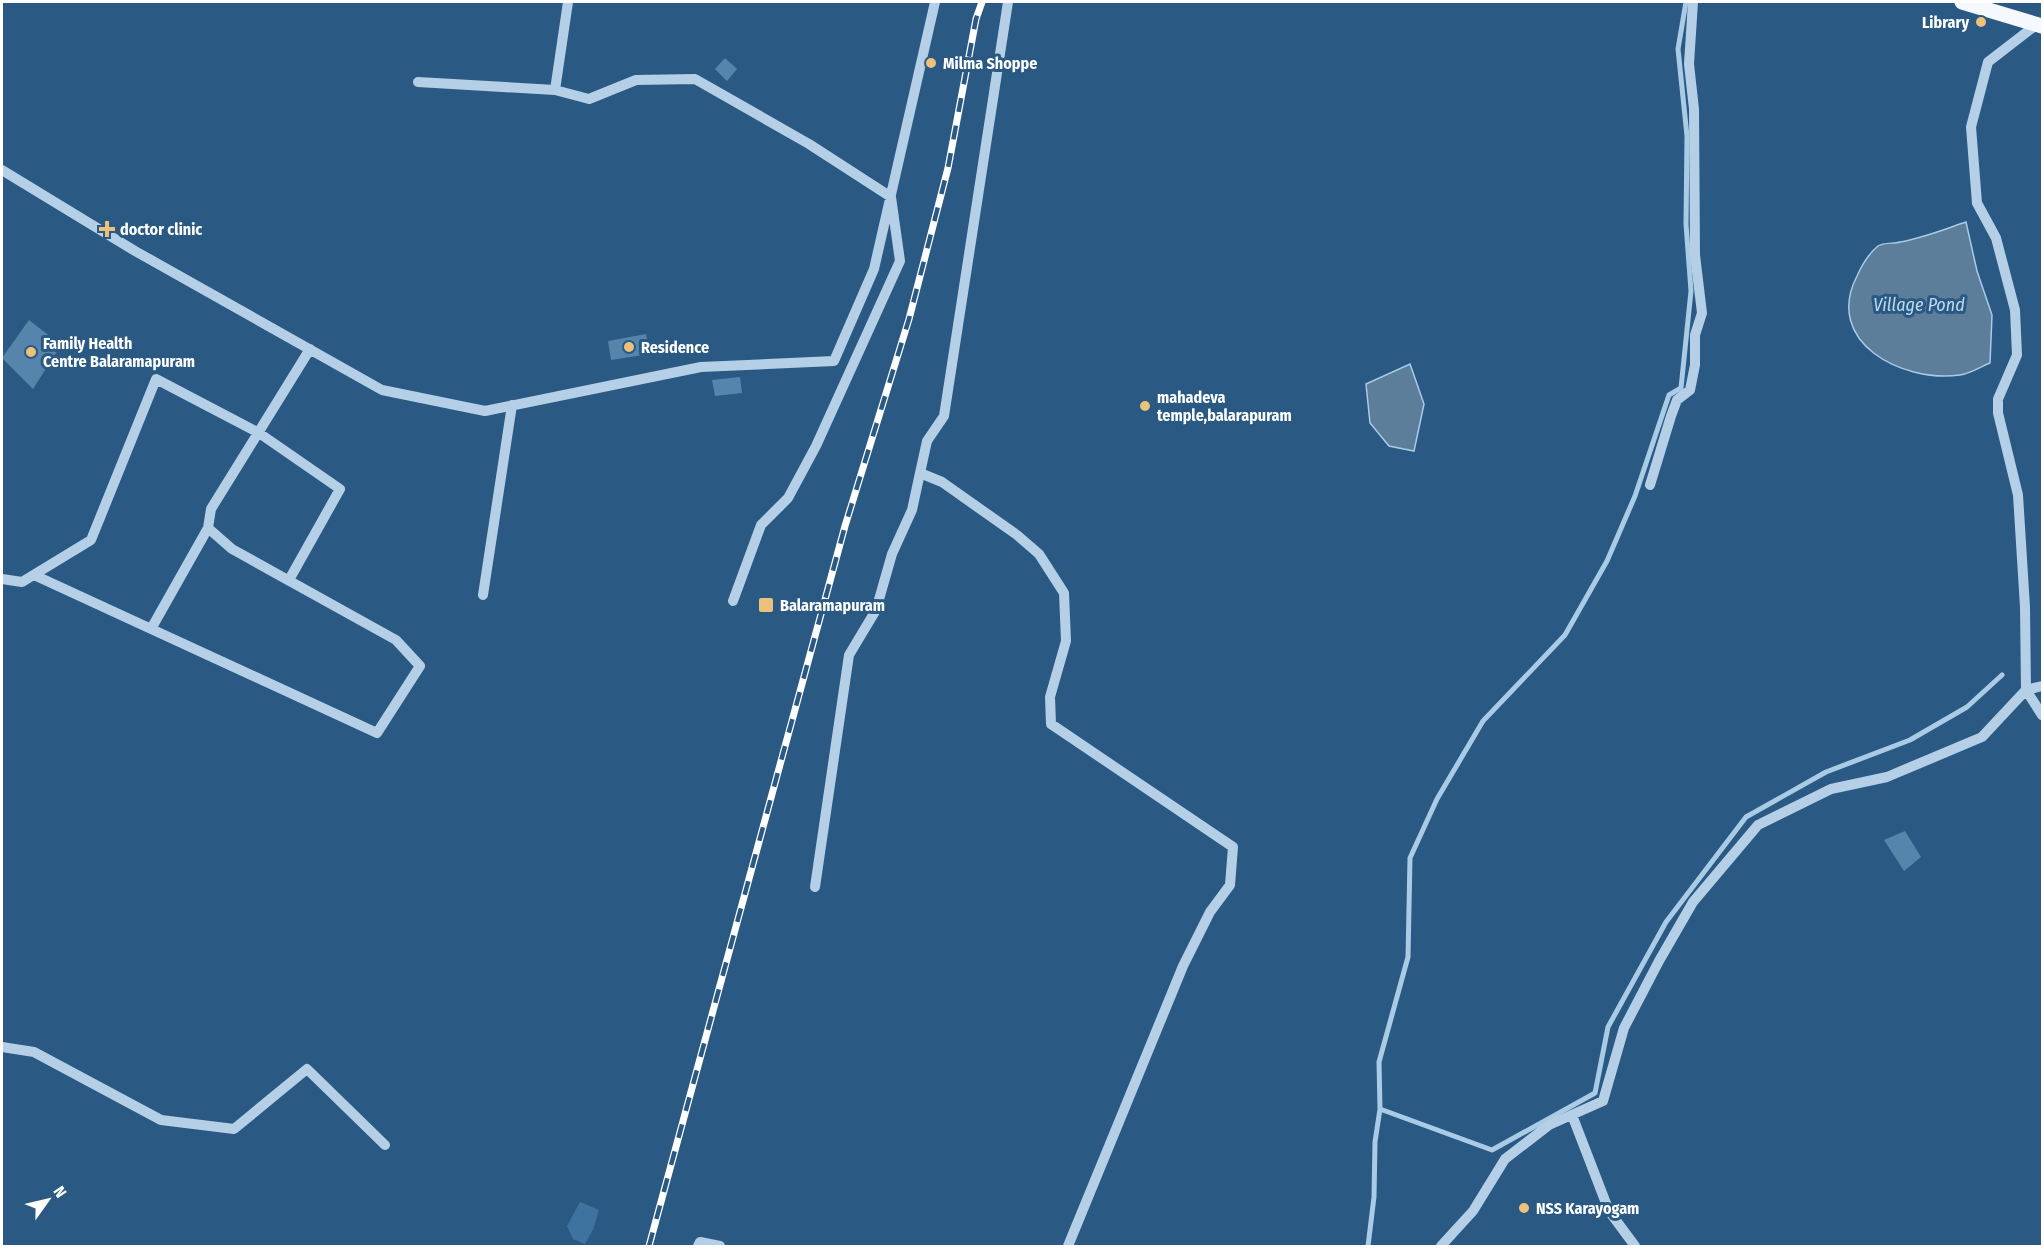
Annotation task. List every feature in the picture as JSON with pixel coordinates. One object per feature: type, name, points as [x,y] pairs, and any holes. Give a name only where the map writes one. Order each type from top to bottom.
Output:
[{"type":"main road","points":[[1962,2],[2039,26]]},
{"type":"street","points":[[555,90],[568,2]]},
{"type":"street","points":[[2,170],[135,251],[382,390],[485,411],[701,367],[834,361],[874,269],[935,2]]},
{"type":"street","points":[[815,887],[849,655],[876,610],[892,554],[912,510],[927,441],[944,416],[1008,2]]},
{"type":"street","points":[[1650,485],[1677,400],[1690,390],[1695,365],[1695,334],[1702,313],[1695,255],[1694,118],[1689,64],[1694,2]]},
{"type":"street","points":[[2039,26],[1988,62],[1971,127],[1977,203],[1996,238],[2015,310],[2017,355],[1998,399],[1998,413],[2018,495],[2025,607],[2026,690],[2043,715]]},
{"type":"street","points":[[418,82],[555,90],[589,99],[636,80],[695,79],[809,144],[891,197],[900,261],[794,488],[788,498],[761,525],[733,601]]},
{"type":"street","points":[[151,629],[208,528],[211,509],[310,349]]},
{"type":"street","points":[[2,579],[22,582],[91,540],[156,379],[258,433],[340,489],[289,580]]},
{"type":"street","points":[[483,595],[512,405]]},
{"type":"street","points":[[920,473],[942,483],[1017,535],[1040,554],[1064,593],[1066,641],[1050,697],[1051,724],[1233,847],[1230,885],[1210,912],[1183,966],[1068,1246]]},
{"type":"street","points":[[34,575],[377,733],[420,666],[396,640],[232,549],[208,528]]},
{"type":"street","points":[[1441,1246],[1473,1211],[1505,1159],[1549,1125],[1603,1101],[1624,1028],[1659,961],[1694,902],[1758,825],[1831,789],[1887,777],[1982,737],[2026,690],[2043,686]]},
{"type":"street","points":[[2,1047],[34,1052],[161,1120],[234,1129],[306,1070],[385,1145]]},
{"type":"street","points":[[1572,1115],[1610,1211],[1635,1246]]},
{"type":"street","points":[[698,1246],[700,1242],[720,1246]]},
{"type":"shaded area","points":[[580,1202],[599,1210],[593,1230],[585,1244],[573,1239],[567,1226]]},
{"type":"water","name":"Village Pond","points":[[1966,222],[1977,271],[1992,315],[1990,363],[1964,374],[1938,376],[1893,365],[1874,353],[1859,338],[1851,320],[1849,300],[1857,276],[1874,249],[1880,245],[1917,238]]},
{"type":"water","points":[[1410,364],[1424,404],[1414,451],[1389,446],[1370,423],[1366,384]]},
{"type":"building","points":[[725,58],[737,69],[727,81],[715,69]]},
{"type":"building","name":"Family Health Centre Balaramapuram","points":[[29,320],[61,345],[33,389],[2,358]]},
{"type":"building","name":"Residence","points":[[646,334],[650,354],[611,360],[608,341]]},
{"type":"building","points":[[740,377],[742,393],[715,396],[712,380]]},
{"type":"building","points":[[1905,831],[1921,857],[1904,871],[1884,840]]},
{"type":"waterway","points":[[1368,1246],[1374,1197],[1375,1142],[1380,1109],[1379,1062],[1408,957],[1410,858],[1437,799],[1483,721],[1565,635],[1607,561],[1635,496],[1669,395],[1681,388],[1691,291],[1686,224],[1687,136],[1678,49],[1686,2]]},
{"type":"waterway","points":[[1380,1109],[1492,1150],[1595,1093],[1608,1027],[1666,922],[1746,817],[1826,772],[1910,740],[1967,707],[2002,675]]},
{"type":"railway","points":[[649,1246],[845,526],[909,319],[948,168],[976,19],[982,2]]},
{"type":"place","name":"Library","points":[[1981,22]]},
{"type":"place","name":"Milma Shoppe","points":[[931,63]]},
{"type":"place","name":"doctor clinic","points":[[107,229]]},
{"type":"place","name":"Residence","points":[[629,347]]},
{"type":"place","name":"Family Health Centre Balaramapuram","points":[[31,352]]},
{"type":"place","name":"mahadeva temple,balarapuram","points":[[1145,406]]},
{"type":"place","name":"Balaramapuram","points":[[766,605]]},
{"type":"place","name":"NSS Karayogam","points":[[1524,1208]]}]
